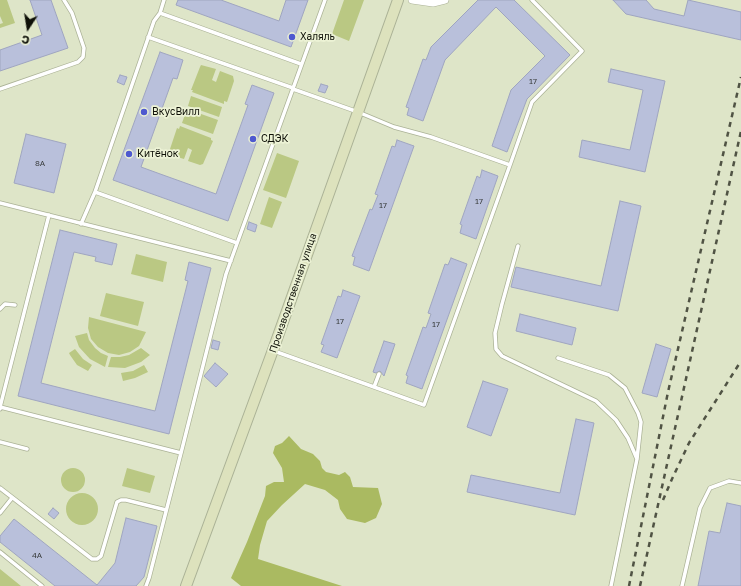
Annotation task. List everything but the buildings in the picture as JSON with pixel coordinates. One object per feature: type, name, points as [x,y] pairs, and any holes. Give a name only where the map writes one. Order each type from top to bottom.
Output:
[{"type":"main road","name":"Производственная улица","points":[[186,586],[273,350],[398,0]]},
{"type":"street","points":[[412,0],[433,3],[445,0]]},
{"type":"lane","points":[[0,88],[78,62],[83,57],[84,48],[72,13],[64,0]]},
{"type":"lane","points":[[81,224],[95,192],[148,37],[154,22],[160,13],[164,0]]},
{"type":"lane","points":[[146,586],[230,261],[325,0]]},
{"type":"lane","points":[[273,350],[424,405],[532,102],[582,52],[532,0]]},
{"type":"lane","points":[[160,13],[301,64]]},
{"type":"lane","points":[[148,37],[293,88],[394,127],[431,137],[510,166]]},
{"type":"lane","points":[[95,192],[237,243]]},
{"type":"lane","points":[[0,203],[230,261]]},
{"type":"lane","points":[[49,215],[0,408],[181,453]]},
{"type":"lane","points":[[518,246],[495,333],[496,349],[502,356],[596,401],[616,420],[628,438],[637,459]]},
{"type":"lane","points":[[0,308],[3,304],[7,303],[15,305]]},
{"type":"lane","points":[[558,358],[609,376],[625,388],[641,422],[637,459],[611,586]]},
{"type":"lane","points":[[374,387],[379,374]]},
{"type":"lane","points":[[0,442],[27,449]]},
{"type":"lane","points":[[682,586],[700,508],[710,488],[730,481],[741,483]]},
{"type":"lane","points":[[0,488],[92,559],[97,559],[101,556],[117,502],[126,500],[166,510]]},
{"type":"lane","points":[[0,513],[12,498]]},
{"type":"lane","points":[[0,552],[42,586]]},
{"type":"green space","points":[[0,0],[7,0],[15,23],[0,28],[0,24],[3,23],[0,16]]},
{"type":"green space","points":[[344,0],[364,0],[349,41],[332,34]]},
{"type":"green space","points":[[201,65],[216,69],[212,80],[216,82],[220,71],[233,76],[234,81],[227,102],[224,101],[224,104],[192,92],[193,90],[191,90]]},
{"type":"green space","points":[[191,96],[222,107],[219,117],[188,106]]},
{"type":"green space","points":[[187,109],[218,120],[213,134],[182,123]]},
{"type":"green space","points":[[180,126],[211,138],[213,141],[203,164],[200,165],[188,161],[192,150],[188,148],[184,159],[171,155],[170,149],[177,128],[179,129]]},
{"type":"green space","points":[[277,153],[299,161],[286,198],[263,190]]},
{"type":"green space","points":[[269,197],[282,202],[272,228],[260,224]]},
{"type":"green space","points":[[136,254],[167,262],[163,282],[131,274]]},
{"type":"green space","points":[[106,293],[144,302],[138,326],[100,316]]},
{"type":"green space","points":[[89,317],[146,332],[139,346],[130,352],[119,355],[108,353],[98,347],[91,339],[88,328]]},
{"type":"green space","points":[[87,333],[89,340],[95,348],[108,356],[105,367],[90,359],[79,347],[75,336]]},
{"type":"green space","points":[[141,348],[150,355],[141,362],[125,368],[108,367],[111,357],[129,355]]},
{"type":"green space","points":[[75,349],[83,359],[92,365],[88,371],[77,365],[70,355],[69,353]]},
{"type":"green space","points":[[144,365],[148,372],[135,378],[123,381],[121,373],[133,371]]},
{"type":"green space","points":[[289,436],[301,449],[313,454],[320,461],[322,468],[326,472],[339,475],[345,472],[350,477],[353,487],[378,488],[382,504],[376,518],[365,523],[347,519],[340,509],[338,500],[325,490],[305,484],[267,521],[260,545],[258,559],[342,586],[241,586],[231,578],[265,496],[266,486],[274,482],[284,482],[282,468],[273,453],[275,446],[282,443]]},
{"type":"green space","points":[[73,468],[82,471],[85,480],[82,489],[73,492],[64,489],[61,480],[64,471]]},
{"type":"green space","points":[[127,468],[155,476],[150,493],[122,486]]},
{"type":"green space","points":[[79,493],[85,493],[94,497],[98,509],[94,521],[85,525],[79,525],[70,521],[66,512],[66,506],[70,497]]},
{"type":"green space","points":[[0,569],[21,586],[0,586]]},
{"type":"railway","points":[[629,586],[668,392],[741,77]]},
{"type":"railway","points":[[640,586],[741,131]]},
{"type":"railway","points":[[663,500],[689,443],[741,361]]},
{"type":"place","name":"Халяль","points":[[292,37]]},
{"type":"place","name":"ВкусВилл","points":[[144,112]]},
{"type":"place","name":"СДЭК","points":[[253,139]]},
{"type":"place","name":"Китёнок","points":[[129,154]]}]
